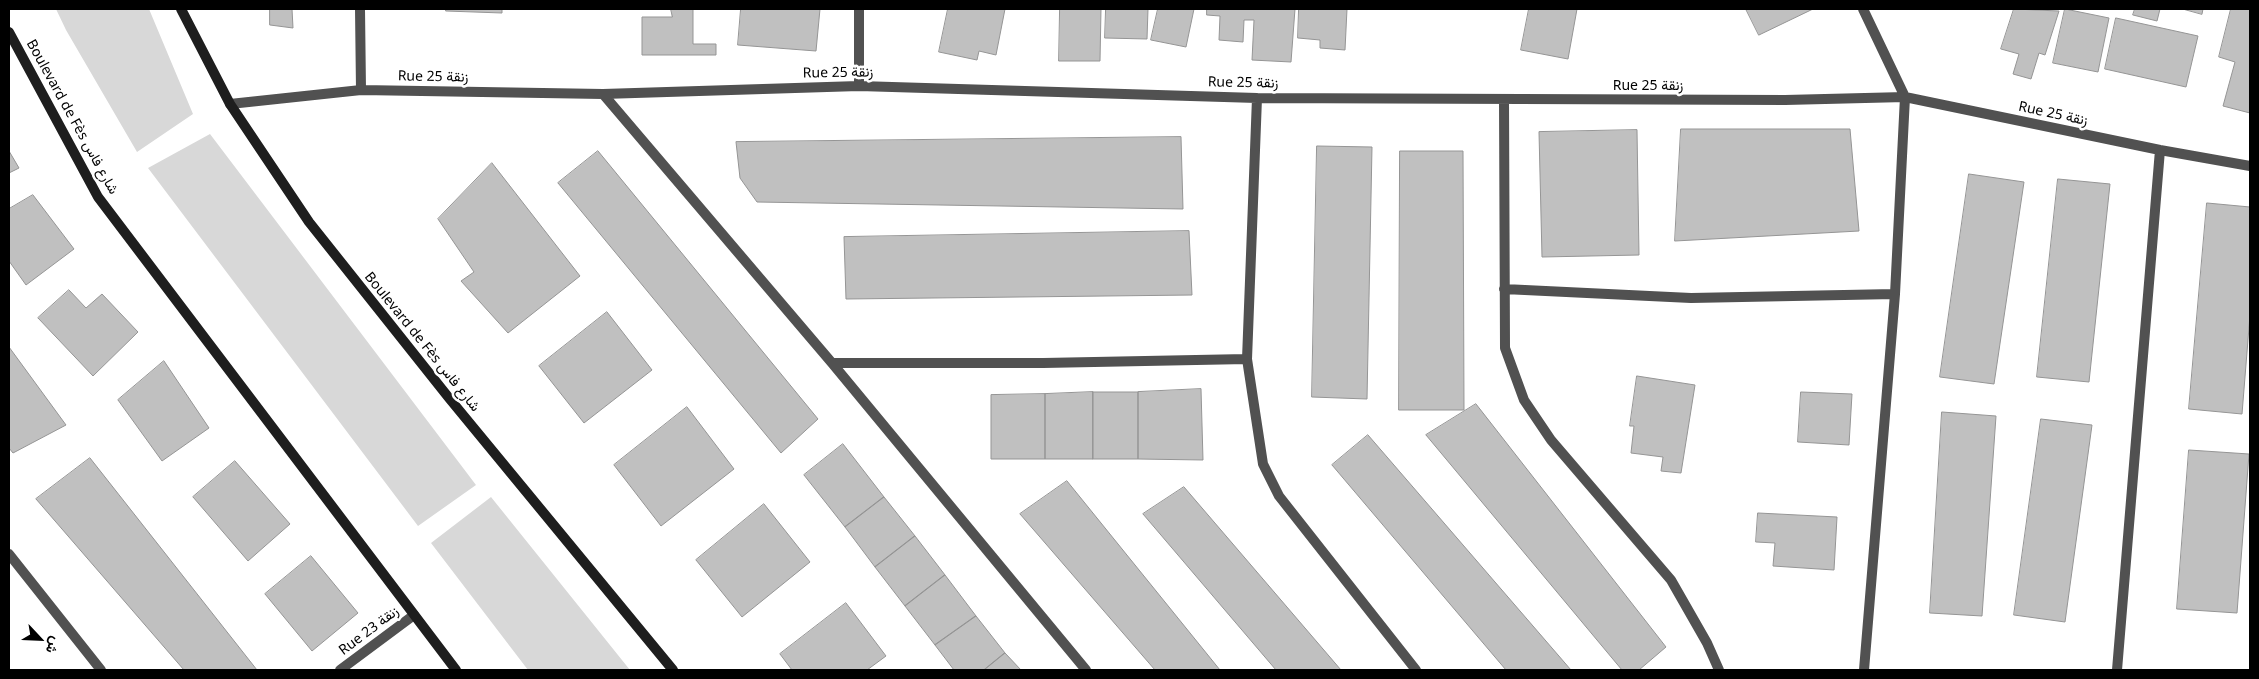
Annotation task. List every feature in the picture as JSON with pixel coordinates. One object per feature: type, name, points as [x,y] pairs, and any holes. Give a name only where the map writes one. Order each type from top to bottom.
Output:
[{"type":"main road","name":"Boulevard de Fès شارع فاس","points":[[181,9],[230,104],[309,222],[449,398],[674,670]]},
{"type":"main road","name":"Boulevard de Fès شارع فاس","points":[[9,32],[98,197],[456,670]]},
{"type":"street","points":[[360,9],[361,90]]},
{"type":"street","points":[[859,9],[859,86]]},
{"type":"street","points":[[1863,9],[1905,97],[1895,294],[1864,670]]},
{"type":"street","name":"Rue 25 زنقة","points":[[230,104],[361,90],[603,94],[859,86],[1257,98],[1785,100],[1905,97],[2160,150],[2250,166]]},
{"type":"street","points":[[603,94],[832,363],[1086,670]]},
{"type":"street","points":[[1257,98],[1247,359],[1263,464],[1279,496],[1416,670]]},
{"type":"street","points":[[1504,100],[1505,348],[1524,400],[1551,440],[1672,580],[1707,643],[1719,670]]},
{"type":"street","points":[[2117,670],[2160,150]]},
{"type":"street","points":[[1504,289],[1691,298],[1895,294]]},
{"type":"street","points":[[832,363],[1043,363],[1247,359]]},
{"type":"street","points":[[9,554],[102,670]]},
{"type":"street","name":"Rue 23 زنقة","points":[[340,670],[414,615]]},
{"type":"shaded area","points":[[56,9],[149,9],[193,114],[137,152],[66,30]]},
{"type":"shaded area","points":[[210,134],[476,485],[418,526],[148,168]]},
{"type":"shaded area","points":[[491,497],[630,670],[528,670],[431,543]]},
{"type":"building","points":[[270,9],[292,9],[293,28],[270,25]]},
{"type":"building","points":[[446,9],[502,9],[502,13],[446,11]]},
{"type":"building","points":[[671,9],[693,9],[693,44],[716,44],[716,55],[642,55],[642,17],[672,17]]},
{"type":"building","points":[[741,9],[820,9],[816,51],[738,45]]},
{"type":"building","points":[[948,9],[1005,9],[996,55],[979,51],[977,60],[939,52]]},
{"type":"building","points":[[1060,9],[1101,9],[1100,61],[1059,61]]},
{"type":"building","points":[[1106,9],[1148,9],[1147,39],[1105,38]]},
{"type":"building","points":[[1158,9],[1194,9],[1186,47],[1151,40]]},
{"type":"building","points":[[1207,9],[1295,9],[1291,62],[1252,60],[1254,20],[1244,20],[1243,42],[1219,40],[1220,16],[1207,15]]},
{"type":"building","points":[[1299,9],[1347,9],[1345,50],[1320,48],[1320,40],[1298,38]]},
{"type":"building","points":[[1529,9],[1577,9],[1568,59],[1521,50]]},
{"type":"building","points":[[1746,9],[1813,9],[1759,35]]},
{"type":"building","points":[[2014,9],[2059,11],[2045,55],[2039,53],[2031,79],[2013,74],[2019,54],[2001,49]]},
{"type":"building","points":[[2065,9],[2109,18],[2098,72],[2053,63]]},
{"type":"building","points":[[2135,9],[2160,9],[2157,21],[2133,15]]},
{"type":"building","points":[[2183,9],[2203,9],[2202,14]]},
{"type":"building","points":[[2231,9],[2250,9],[2250,113],[2223,106],[2235,62],[2219,57]]},
{"type":"building","points":[[2116,18],[2198,36],[2186,87],[2105,69]]},
{"type":"building","points":[[1681,129],[1850,129],[1859,231],[1675,241]]},
{"type":"building","points":[[1637,130],[1639,255],[1542,257],[1539,132]]},
{"type":"building","points":[[1181,137],[1183,209],[757,202],[740,178],[736,142]]},
{"type":"building","points":[[1317,146],[1372,147],[1367,399],[1312,397]]},
{"type":"building","points":[[9,151],[19,168],[9,173]]},
{"type":"building","points":[[598,151],[818,419],[781,453],[558,183]]},
{"type":"building","points":[[1400,151],[1463,151],[1464,410],[1399,410]]},
{"type":"building","points":[[492,163],[580,276],[508,333],[461,281],[474,272],[438,219]]},
{"type":"building","points":[[1969,174],[2024,182],[1994,384],[1940,377]]},
{"type":"building","points":[[2058,179],[2110,184],[2089,382],[2037,377]]},
{"type":"building","points":[[33,195],[74,249],[26,285],[9,261],[9,209]]},
{"type":"building","points":[[2207,203],[2250,207],[2250,315],[2242,414],[2189,409]]},
{"type":"building","points":[[1189,231],[1192,295],[846,299],[844,237]]},
{"type":"building","points":[[69,290],[86,308],[102,294],[138,332],[93,376],[38,318]]},
{"type":"building","points":[[607,312],[652,370],[584,423],[539,366]]},
{"type":"building","points":[[9,347],[66,425],[13,453],[9,448]]},
{"type":"building","points":[[164,361],[209,428],[162,461],[118,400]]},
{"type":"building","points":[[1637,376],[1695,385],[1681,473],[1661,471],[1663,457],[1631,453],[1634,426],[1630,426]]},
{"type":"building","points":[[1201,389],[1203,460],[1138,459],[1138,392]]},
{"type":"building","points":[[1093,392],[1093,459],[1045,459],[1045,394]]},
{"type":"building","points":[[1093,392],[1138,392],[1138,459],[1093,459]]},
{"type":"building","points":[[1801,392],[1852,394],[1849,445],[1798,442]]},
{"type":"building","points":[[1045,394],[1045,459],[991,459],[991,395]]},
{"type":"building","points":[[1476,404],[1666,647],[1639,670],[1622,670],[1426,435]]},
{"type":"building","points":[[687,407],[734,469],[661,526],[614,465]]},
{"type":"building","points":[[1942,412],[1996,416],[1982,616],[1930,613]]},
{"type":"building","points":[[2041,419],[2092,425],[2065,622],[2014,615]]},
{"type":"building","points":[[1368,435],[1571,670],[1506,670],[1332,465]]},
{"type":"building","points":[[843,444],[884,497],[845,527],[804,475]]},
{"type":"building","points":[[2189,450],[2249,454],[2237,613],[2177,609]]},
{"type":"building","points":[[90,458],[257,670],[184,670],[36,499]]},
{"type":"building","points":[[235,461],[290,524],[248,561],[193,497]]},
{"type":"building","points":[[1067,481],[1220,670],[1155,670],[1020,514]]},
{"type":"building","points":[[1184,487],[1341,670],[1276,670],[1143,514]]},
{"type":"building","points":[[884,497],[915,536],[875,567],[845,527]]},
{"type":"building","points":[[764,504],[810,562],[742,617],[696,560]]},
{"type":"building","points":[[1758,513],[1837,517],[1834,570],[1773,566],[1775,543],[1756,542]]},
{"type":"building","points":[[915,536],[945,575],[905,606],[875,567]]},
{"type":"building","points":[[311,556],[358,613],[312,651],[265,594]]},
{"type":"building","points":[[945,575],[976,616],[935,645],[905,606]]},
{"type":"building","points":[[846,603],[886,656],[867,670],[792,670],[780,654]]},
{"type":"building","points":[[976,616],[1005,653],[984,670],[954,670],[935,645]]},
{"type":"building","points":[[1005,653],[1021,670],[984,670]]}]
